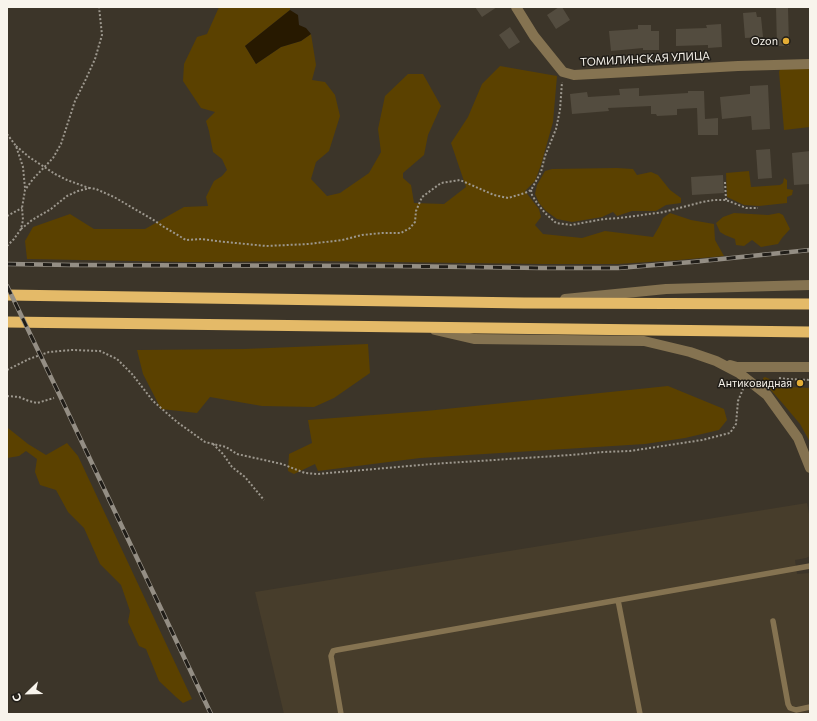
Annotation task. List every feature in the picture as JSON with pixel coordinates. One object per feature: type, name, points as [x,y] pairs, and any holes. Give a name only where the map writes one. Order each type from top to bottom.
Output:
[{"type":"highway","points":[[7,295],[524,303],[810,304]]},
{"type":"highway","points":[[7,322],[810,332]]},
{"type":"street","points":[[516,7],[534,36],[563,72]]},
{"type":"street","name":"ТОМИЛИНСКАЯ УЛИЦА","points":[[563,72],[574,75],[586,75],[738,66],[810,64]]},
{"type":"street","points":[[524,303],[666,289],[810,285]]},
{"type":"street","points":[[425,328],[474,339],[644,341],[690,352],[737,367],[810,367]]},
{"type":"street","points":[[716,361],[739,373],[767,396],[798,438],[810,468]]},
{"type":"lane","points":[[341,714],[331,656],[333,651],[810,566]]},
{"type":"lane","points":[[618,600],[640,714]]},
{"type":"lane","points":[[773,621],[788,704],[790,708],[796,710],[810,708]]},
{"type":"path","points":[[25,190],[33,178],[53,158],[62,144],[75,100],[95,59],[102,35],[99,7]]},
{"type":"path","points":[[7,134],[16,146],[44,167],[67,180],[96,189],[114,197],[186,240],[202,239],[266,246],[309,244],[342,240],[362,235],[401,233],[410,228],[415,222],[416,211],[422,197],[441,183],[460,180],[494,195],[508,198],[531,190],[541,172],[545,156],[556,129],[560,110],[563,72]]},
{"type":"path","points":[[16,146],[23,167],[25,190],[21,229]]},
{"type":"path","points":[[725,182],[726,200]]},
{"type":"path","points":[[7,246],[21,229],[32,220],[51,209],[66,196],[90,188]]},
{"type":"path","points":[[531,190],[532,195],[544,213],[556,223],[571,225],[604,219],[664,212],[714,200],[726,200],[746,208],[758,208]]},
{"type":"path","points":[[7,216],[22,208]]},
{"type":"path","points":[[7,370],[49,352],[72,350],[100,351],[117,359],[132,374],[153,401],[177,422],[206,442],[226,447],[237,454],[282,464],[305,473],[317,474],[432,464],[630,451],[702,440],[730,432],[736,424],[738,401],[743,389]]},
{"type":"path","points":[[7,396],[19,397],[37,403],[54,398]]},
{"type":"path","points":[[212,443],[232,466],[246,476],[264,500]]},
{"type":"shaded area","points":[[219,7],[290,7],[290,10],[245,46],[256,64],[281,47],[301,41],[311,34],[316,65],[312,80],[325,82],[335,95],[340,116],[329,151],[316,162],[311,179],[327,196],[340,193],[369,173],[381,152],[378,129],[385,96],[408,74],[423,74],[441,106],[428,135],[424,155],[403,173],[403,178],[411,185],[414,203],[444,204],[466,187],[451,143],[468,117],[482,84],[500,66],[557,76],[553,122],[535,181],[525,191],[539,209],[541,217],[535,225],[543,234],[582,238],[605,231],[653,237],[663,218],[670,213],[691,220],[714,224],[715,240],[724,256],[618,264],[311,261],[188,262],[27,259],[25,241],[33,227],[70,214],[94,229],[145,229],[184,207],[208,206],[206,197],[214,181],[222,176],[227,170],[222,159],[213,152],[206,121],[215,112],[201,108],[183,81],[184,64],[197,37],[207,34]]},
{"type":"shaded area","points":[[290,10],[298,15],[299,25],[306,28],[311,34],[301,41],[281,47],[256,64],[245,46]]},
{"type":"shaded area","points":[[780,69],[810,69],[810,127],[784,130]]},
{"type":"shaded area","points":[[552,169],[633,169],[637,175],[651,172],[658,175],[670,190],[681,198],[681,203],[666,205],[656,211],[632,211],[617,216],[613,212],[602,217],[572,222],[557,219],[546,211],[539,203],[535,194],[537,185],[545,171]]},
{"type":"shaded area","points":[[749,171],[751,187],[780,185],[783,183],[784,178],[787,180],[787,189],[793,190],[792,195],[787,197],[787,203],[759,206],[744,205],[727,197],[726,173]]},
{"type":"shaded area","points":[[734,213],[768,215],[779,213],[783,215],[790,229],[778,244],[761,247],[752,240],[744,246],[736,245],[735,239],[720,232],[716,223],[723,217]]},
{"type":"shaded area","points":[[368,344],[370,373],[334,398],[314,407],[262,406],[210,397],[197,413],[161,409],[143,374],[137,350],[244,349]]},
{"type":"shaded area","points":[[765,377],[788,387],[810,388],[810,442],[800,424],[763,381],[763,378]]},
{"type":"shaded area","points":[[668,386],[724,409],[727,420],[719,430],[685,438],[645,444],[420,458],[318,471],[315,464],[294,474],[288,471],[289,454],[312,443],[308,420],[426,411]]},
{"type":"shaded area","points":[[8,428],[28,444],[46,455],[67,443],[78,456],[192,699],[183,703],[159,681],[146,649],[139,646],[128,622],[130,611],[121,585],[100,564],[84,528],[68,512],[56,490],[40,485],[35,472],[37,459],[26,451],[19,456],[7,458]]},
{"type":"shaded area","points":[[807,503],[810,519],[810,556],[795,560],[797,574],[810,573],[810,714],[284,714],[255,592]]},
{"type":"building","points":[[475,7],[497,7],[482,17]]},
{"type":"building","points":[[559,7],[562,7],[570,20],[556,29],[547,15]]},
{"type":"building","points":[[776,7],[788,7],[789,46],[777,46]]},
{"type":"building","points":[[756,12],[757,17],[761,17],[763,37],[745,38],[743,13]]},
{"type":"building","points":[[721,24],[722,47],[708,48],[708,45],[676,46],[676,29],[707,28],[706,25]]},
{"type":"building","points":[[638,25],[651,25],[651,31],[659,31],[659,50],[643,50],[643,48],[611,51],[609,31],[638,29]]},
{"type":"building","points":[[510,27],[520,42],[509,49],[499,35]]},
{"type":"building","points":[[768,85],[770,129],[752,130],[751,116],[722,119],[720,97],[750,94],[750,86]]},
{"type":"building","points":[[639,88],[639,96],[688,93],[688,91],[704,91],[705,119],[718,118],[718,135],[698,135],[697,108],[677,109],[677,115],[657,116],[656,114],[651,114],[651,106],[608,108],[609,111],[572,114],[570,94],[587,92],[588,97],[620,95],[619,89]]},
{"type":"building","points":[[770,149],[772,178],[758,179],[756,150]]},
{"type":"building","points":[[810,151],[810,184],[794,185],[792,153]]},
{"type":"building","points":[[723,175],[724,193],[692,195],[691,177]]},
{"type":"railway","points":[[7,264],[618,268],[810,250]]},
{"type":"railway","points":[[7,286],[211,714]]},
{"type":"place","name":"Ozon","points":[[786,41]]},
{"type":"place","name":"Антиковидная","points":[[800,383]]}]
